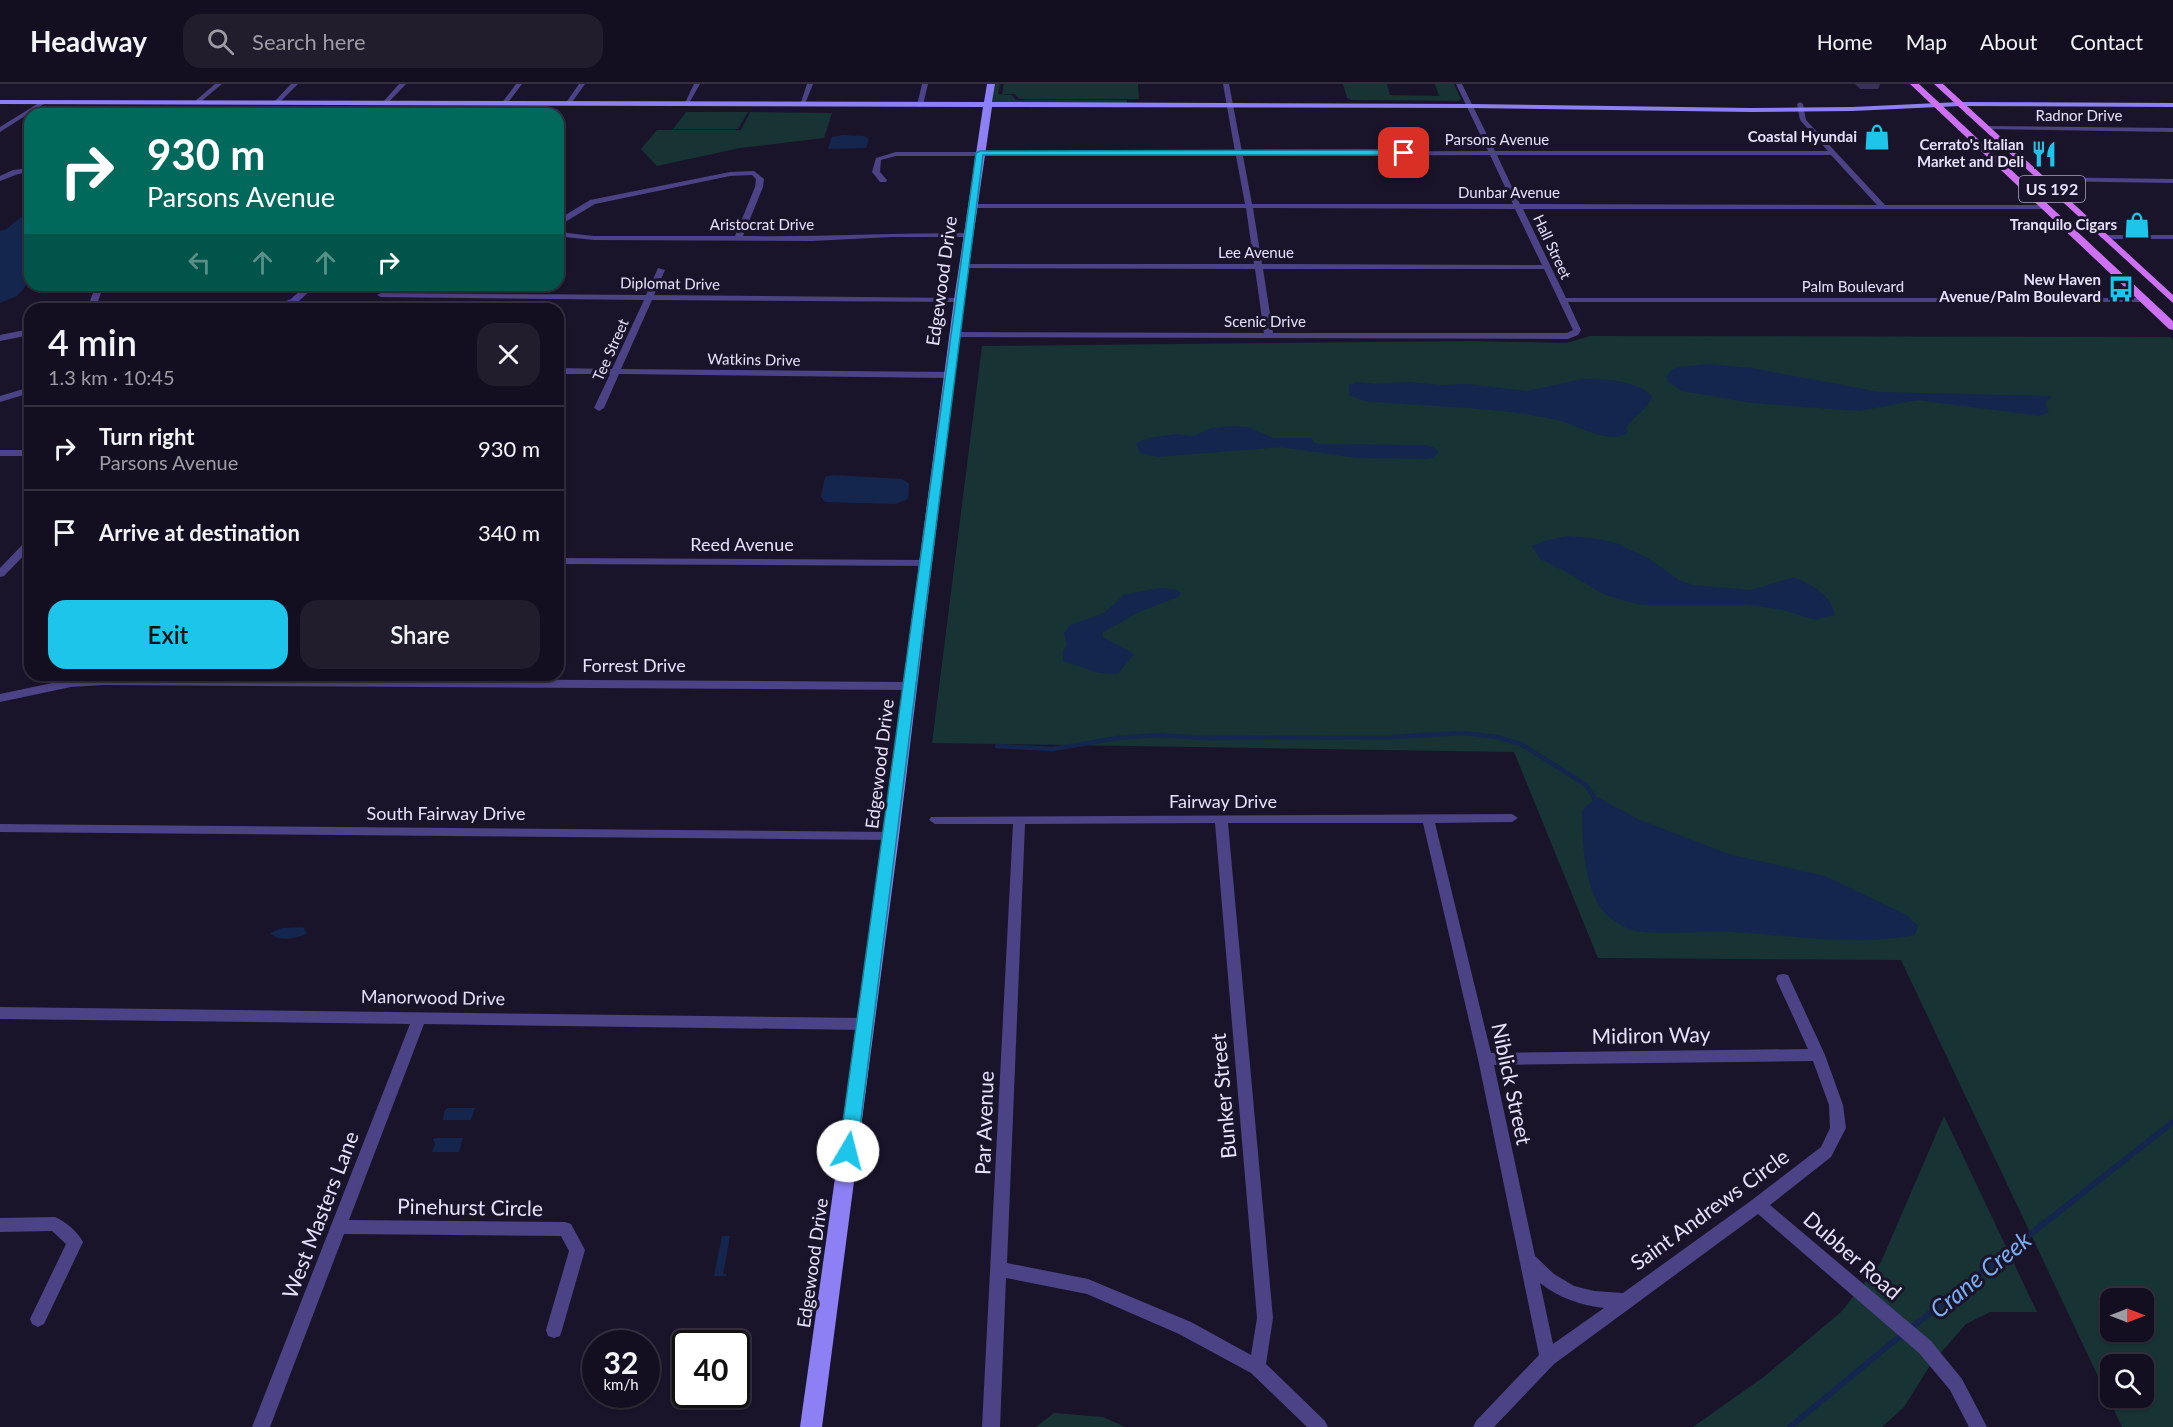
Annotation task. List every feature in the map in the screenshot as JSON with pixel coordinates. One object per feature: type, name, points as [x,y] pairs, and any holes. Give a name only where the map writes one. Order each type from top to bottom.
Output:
[{"type":"main road","name":"US 192","points":[[1914,84],[2173,327]]},
{"type":"main road","name":"US 192","points":[[1938,84],[2173,300]]},
{"type":"main road","points":[[1997,162],[2017,173],[2041,179]]},
{"type":"main road","points":[[2045,207],[2090,224]]},
{"type":"main road","points":[[2123,280],[2148,293],[2173,300]]},
{"type":"main road","points":[[2144,300],[2173,308]]},
{"type":"street","points":[[196,103],[219,84]]},
{"type":"street","points":[[276,103],[295,84]]},
{"type":"street","points":[[385,103],[403,84]]},
{"type":"street","points":[[504,104],[519,84]]},
{"type":"street","points":[[568,104],[582,84]]},
{"type":"street","points":[[686,104],[697,84]]},
{"type":"street","points":[[802,104],[810,84]]},
{"type":"street","points":[[920,105],[925,84]]},
{"type":"street","name":"Edgewood Drive","points":[[811,1427],[891,836],[959,300],[991,84]]},
{"type":"street","points":[[1226,84],[1249,206],[1269,336]]},
{"type":"street","name":"Hall Street","points":[[1459,84],[1577,330],[1575,333]]},
{"type":"street","points":[[0,102],[1470,106],[1705,108],[1714,110],[1957,102],[2173,103]]},
{"type":"street","points":[[24,108],[32,102]]},
{"type":"street","points":[[36,108],[44,102]]},
{"type":"street","points":[[1800,107],[1803,120],[1883,207]]},
{"type":"street","points":[[16,118],[15,115],[24,108]]},
{"type":"street","points":[[0,130],[16,118],[24,116]]},
{"type":"street","name":"Radnor Drive","points":[[1986,128],[2173,130]]},
{"type":"street","name":"Parsons Avenue","points":[[883,180],[876,172],[876,164],[885,156],[980,153],[1835,153]]},
{"type":"street","points":[[0,179],[24,171]]},
{"type":"street","name":"Aristocrat Drive","points":[[564,220],[593,202],[730,174],[754,173],[760,179],[759,187],[738,239]]},
{"type":"street","points":[[2041,179],[2173,181]]},
{"type":"street","name":"Dunbar Avenue","points":[[972,206],[2045,207]]},
{"type":"street","name":"Aristocrat Drive","points":[[564,234],[576,237],[738,239],[968,235]]},
{"type":"street","points":[[2104,237],[2173,237]]},
{"type":"street","name":"Lee Avenue","points":[[964,266],[1547,267]]},
{"type":"street","name":"Tee Street","points":[[599,408],[661,270]]},
{"type":"street","points":[[292,303],[305,291]]},
{"type":"street","name":"Diplomat Drive","points":[[381,295],[959,300]]},
{"type":"street","name":"Palm Boulevard","points":[[1562,300],[2144,300]]},
{"type":"street","points":[[0,338],[24,333]]},
{"type":"street","name":"Scenic Drive","points":[[955,335],[1568,336],[1575,333]]},
{"type":"street","name":"Watkins Drive","points":[[564,371],[949,375]]},
{"type":"street","points":[[0,399],[24,392]]},
{"type":"street","points":[[0,453],[24,453]]},
{"type":"street","points":[[0,574],[24,556]]},
{"type":"street","name":"Reed Avenue","points":[[564,561],[925,563]]},
{"type":"street","name":"Forrest Drive","points":[[0,698],[71,683],[103,681],[909,686]]},
{"type":"street","name":"Fairway Drive","points":[[935,820],[1512,818]]},
{"type":"street","name":"Niblick Street","points":[[1428,819],[1485,1059],[1548,1358]]},
{"type":"street","name":"Par Avenue","points":[[991,1427],[1019,820]]},
{"type":"street","name":"Bunker Street","points":[[1221,820],[1265,1318],[1257,1367]]},
{"type":"street","name":"South Fairway Drive","points":[[0,828],[891,836]]},
{"type":"street","name":"Saint Andrews Circle","points":[[1482,1427],[1548,1358],[1623,1301],[1758,1205],[1826,1152],[1838,1128],[1836,1105],[1818,1055],[1783,979]]},
{"type":"street","name":"Manorwood Drive","points":[[0,1013],[865,1024]]},
{"type":"street","name":"West Masters Lane","points":[[261,1427],[419,1018]]},
{"type":"street","name":"Midiron Way","points":[[1485,1059],[1818,1055]]},
{"type":"street","name":"Dubber Road","points":[[1758,1205],[1925,1347],[1949,1372],[1964,1394],[1978,1427]]},
{"type":"street","points":[[0,1225],[55,1224],[75,1242],[38,1319]]},
{"type":"street","name":"Pinehurst Circle","points":[[339,1227],[565,1229],[577,1250],[554,1330]]},
{"type":"street","points":[[1526,1258],[1553,1286],[1586,1300],[1623,1301]]},
{"type":"street","points":[[1000,1269],[1088,1287],[1185,1328],[1257,1367],[1319,1427]]},
{"type":"green space","points":[[995,84],[1000,84],[998,94],[1012,95],[1016,100],[1127,100],[1127,103],[992,103]]},
{"type":"green space","points":[[1004,84],[1138,84],[1139,99],[1019,99],[1015,94],[1002,94]]},
{"type":"green space","points":[[1343,84],[1387,84],[1390,95],[1439,96],[1435,84],[1454,84],[1461,99],[1459,101],[1351,100],[1347,98]]},
{"type":"green space","points":[[457,107],[503,108],[455,108]]},
{"type":"green space","points":[[686,112],[748,112],[738,129],[673,129]]},
{"type":"green space","points":[[750,112],[832,113],[824,138],[740,148],[657,166],[641,149],[657,130],[741,130]]},
{"type":"green space","points":[[1590,336],[2170,337],[2173,340],[2173,1427],[2122,1427],[2113,1408],[2154,1408],[2154,1354],[2100,1354],[2100,1381],[1901,960],[1598,958],[1514,752],[932,743],[982,346],[1473,341],[1566,343]]},
{"type":"green space","points":[[1944,1116],[2037,1312],[1990,1312],[1966,1324],[1931,1364],[1904,1407],[1882,1427],[1693,1427],[1765,1376],[1841,1312],[1881,1262]]},
{"type":"green space","points":[[1054,1413],[1103,1417],[1125,1427],[1036,1427]]},
{"type":"water","points":[[864,136],[869,139],[866,148],[828,149],[832,137]]},
{"type":"water","points":[[24,215],[24,288],[17,296],[0,303],[0,231]]},
{"type":"water","points":[[1708,364],[1752,368],[1880,392],[2052,396],[2045,403],[2049,412],[2039,416],[1917,400],[1860,411],[1752,403],[1682,391],[1668,382],[1667,375],[1673,369]]},
{"type":"water","points":[[1582,379],[1609,380],[1629,384],[1652,396],[1626,428],[1628,433],[1612,437],[1533,415],[1485,409],[1365,401],[1349,395],[1349,385],[1356,382],[1467,384],[1528,391]]},
{"type":"water","points":[[1248,427],[1273,438],[1312,438],[1313,442],[1319,444],[1423,445],[1434,447],[1439,452],[1433,458],[1425,459],[1357,458],[1281,447],[1158,457],[1140,453],[1136,443],[1149,438],[1176,434],[1194,436],[1211,428]]},
{"type":"water","points":[[833,475],[902,479],[909,484],[908,499],[895,504],[825,502],[821,497],[825,477]]},
{"type":"water","points":[[1568,536],[1616,543],[1648,558],[1679,580],[1693,585],[1751,590],[1794,577],[1814,587],[1825,596],[1835,615],[1815,620],[1783,610],[1749,605],[1642,605],[1622,600],[1603,594],[1540,559],[1532,546]]},
{"type":"water","points":[[1159,588],[1175,589],[1181,593],[1178,597],[1139,612],[1102,633],[1103,637],[1134,654],[1118,674],[1099,673],[1063,661],[1063,650],[1067,646],[1064,633],[1070,625],[1104,613],[1124,595]]},
{"type":"water","points":[[1597,797],[1640,820],[1729,854],[1825,876],[1907,915],[1918,926],[1915,935],[1846,940],[1731,932],[1671,933],[1629,929],[1607,915],[1593,894],[1589,880],[1584,851],[1582,810]]},
{"type":"water","points":[[303,927],[307,933],[299,937],[283,939],[270,933],[282,928]]},
{"type":"water","points":[[475,1108],[471,1120],[443,1120],[445,1110]]},
{"type":"water","points":[[463,1138],[459,1152],[432,1152],[435,1144],[433,1139]]},
{"type":"water","points":[[722,1236],[730,1236],[723,1274],[726,1276],[714,1276]]},
{"type":"waterway","points":[[997,746],[1053,749],[1118,738],[1158,735],[1205,738],[1392,737],[1462,733],[1497,737],[1521,744],[1586,785],[1595,799]]},
{"type":"waterway","name":"Crane Creek","points":[[1790,1427],[1883,1350],[2173,1122]]},
{"type":"place","name":"Coastal Hyundai","points":[[1877,137]]},
{"type":"place","name":"Cerrato's Italian Market and Deli","points":[[2044,154]]},
{"type":"place","name":"Tranquilo Cigars","points":[[2137,225]]},
{"type":"place","name":"New Haven Avenue/Palm Boulevard","points":[[2121,289]]},
{"type":"route","points":[[848,1151],[980,153],[1404,153]]}]
